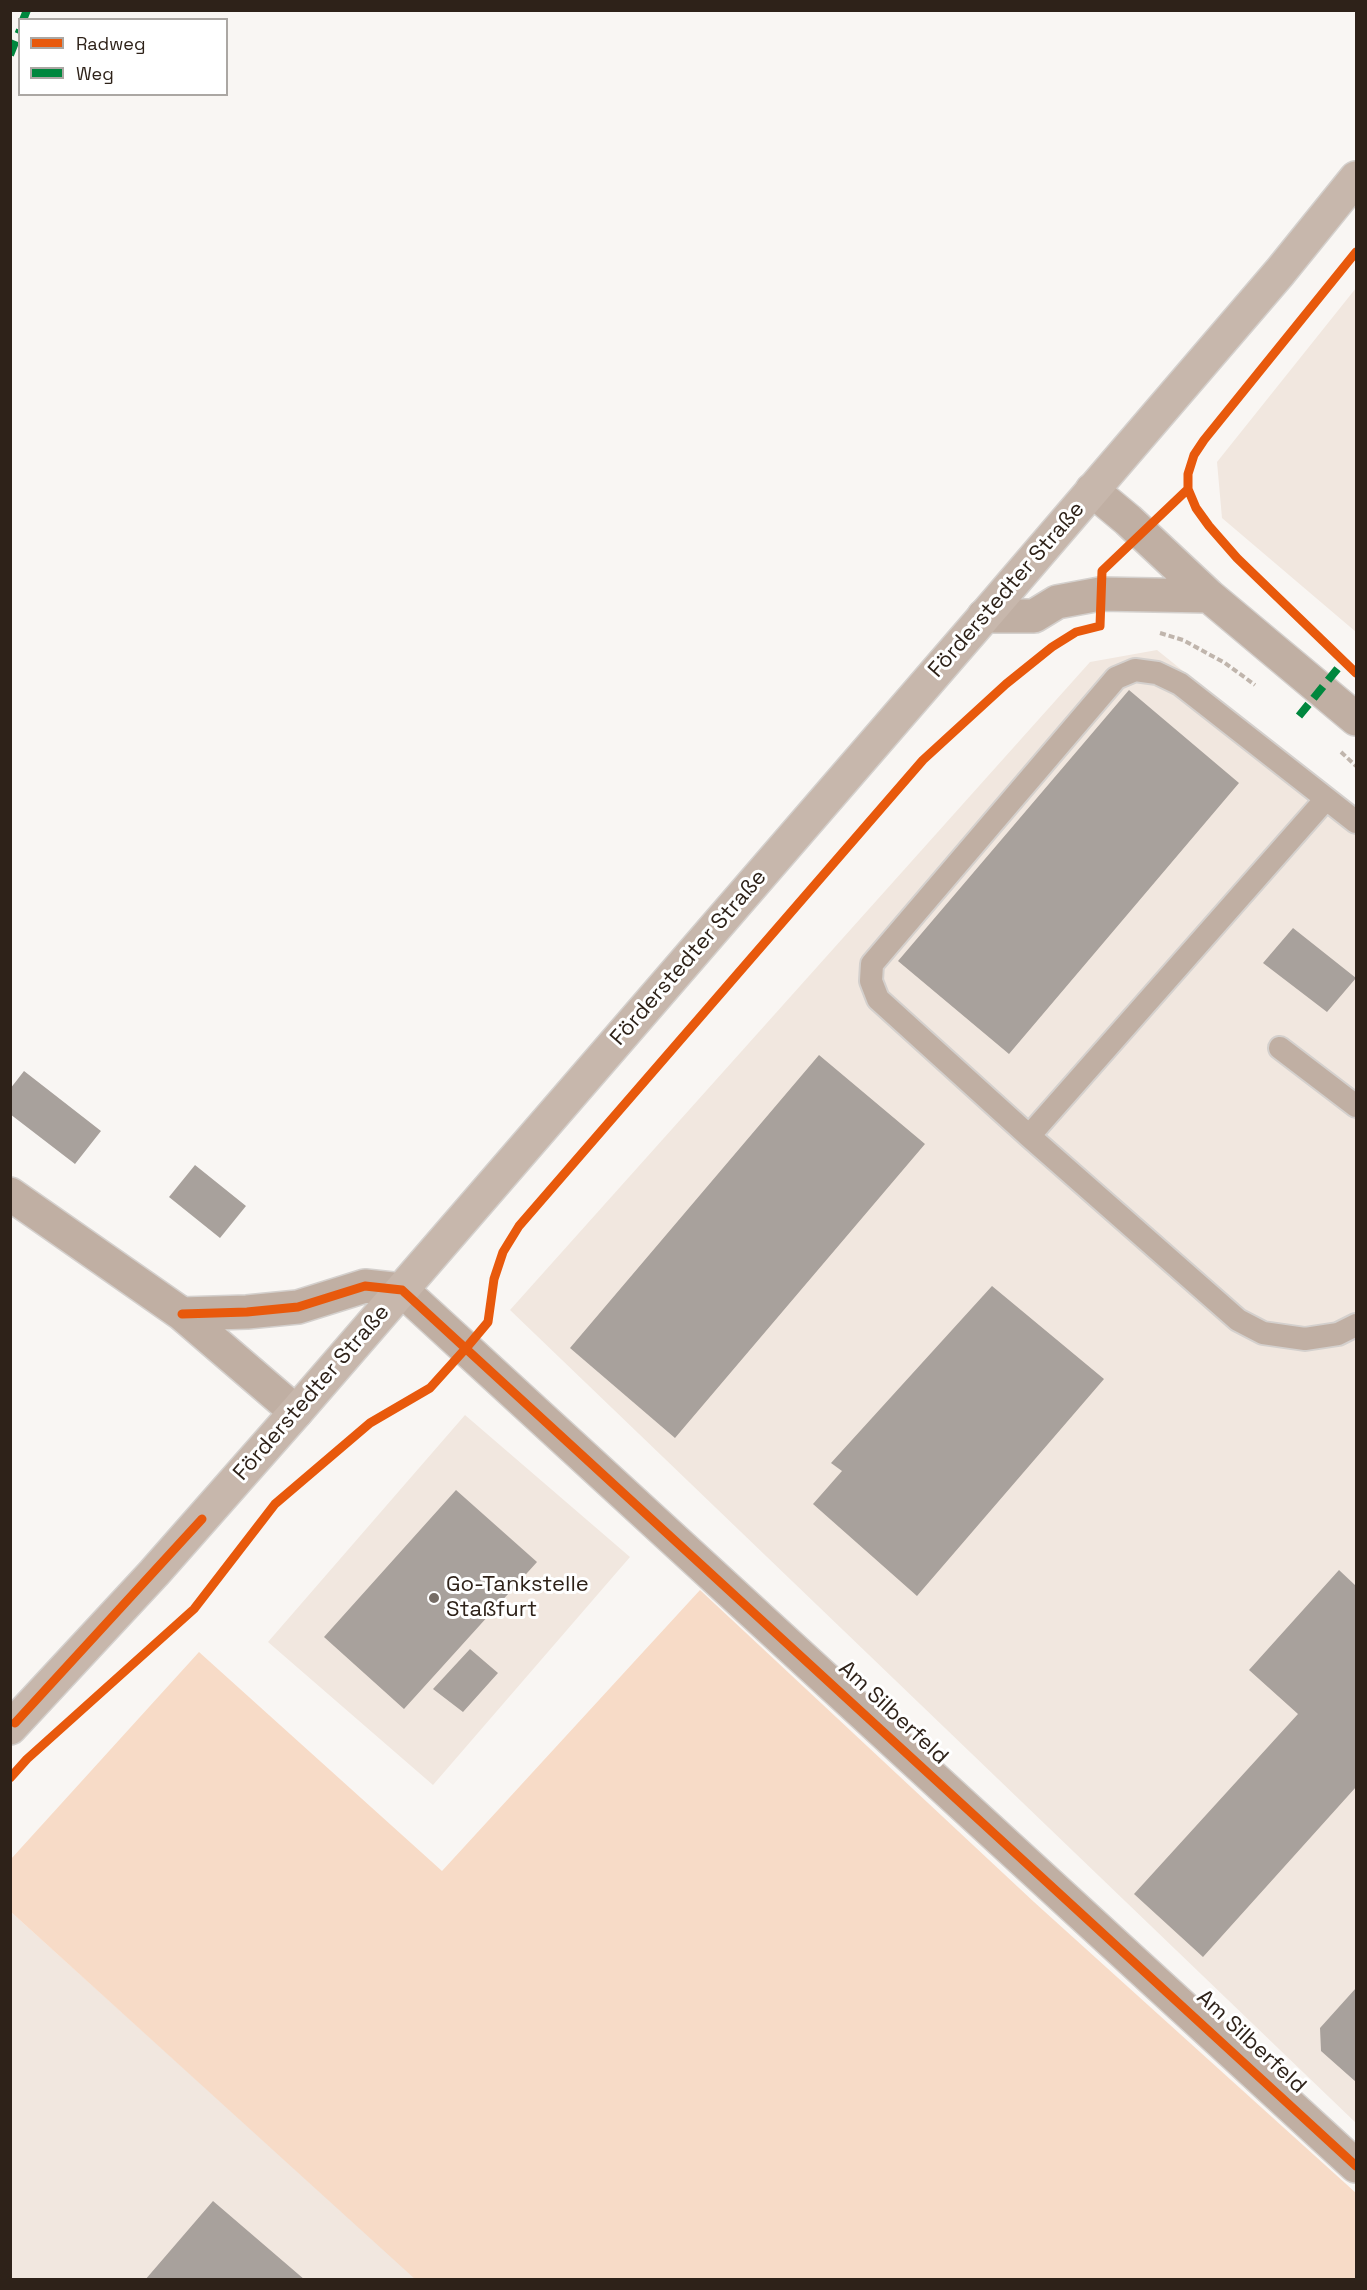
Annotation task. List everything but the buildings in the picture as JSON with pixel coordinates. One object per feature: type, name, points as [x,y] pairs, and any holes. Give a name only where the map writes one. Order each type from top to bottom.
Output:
[{"type":"main road","name":"Förderstedter Straße","points":[[10,1728],[154,1574],[402,1290],[984,616],[1356,178]]},
{"type":"street","points":[[1092,490],[1128,519],[1209,596],[1356,719]]},
{"type":"street","points":[[984,616],[1034,616],[1057,602],[1100,594],[1209,596]]},
{"type":"street","points":[[10,1194],[182,1314],[296,1412]]},
{"type":"street","points":[[182,1314],[247,1312],[298,1307],[365,1286],[402,1290]]},
{"type":"street","name":"Am Silberfeld","points":[[402,1290],[1356,2166]]},
{"type":"lane","points":[[1356,822],[1180,684],[1157,673],[1135,670],[1116,678],[872,964],[872,981],[878,999],[1238,1320],[1263,1333],[1305,1339],[1338,1334],[1356,1325]]},
{"type":"lane","points":[[1029,1136],[1326,799]]},
{"type":"lane","points":[[1280,1048],[1356,1106]]},
{"type":"path","points":[[1154,631],[1183,640],[1226,663],[1262,690]]},
{"type":"path","points":[[1332,744],[1356,765]]},
{"type":"shaded area","points":[[1356,288],[1356,632],[1222,518],[1217,462]]},
{"type":"shaded area","points":[[1157,650],[1356,810],[1356,2123],[510,1310],[1090,662]]},
{"type":"shaded area","points":[[465,1415],[630,1557],[433,1785],[268,1642]]},
{"type":"shaded area","points":[[700,1590],[1034,1902],[1356,2193],[1356,2279],[415,2279],[11,1912],[11,1859],[199,1652],[442,1871]]},
{"type":"shaded area","points":[[11,1912],[417,2279],[11,2279]]},
{"type":"marked path","points":[[24,18],[27,10]]},
{"type":"marked path","points":[[10,55],[18,35]]},
{"type":"marked path","points":[[1299,716],[1343,662]]},
{"type":"cycle path","points":[[1356,252],[1204,440],[1194,455],[1188,474],[1188,489],[1196,508],[1209,526],[1237,558],[1356,673]]},
{"type":"cycle path","points":[[10,1778],[27,1759],[194,1609],[275,1504],[370,1423],[430,1388],[488,1322],[494,1279],[503,1252],[519,1226],[923,760],[1006,684],[1052,647],[1076,632],[1100,626],[1102,571],[1188,489]]},
{"type":"cycle path","points":[[182,1314],[247,1312],[298,1307],[365,1286],[402,1290],[1356,2166]]},
{"type":"cycle path","points":[[15,1723],[202,1519]]},
{"type":"place","name":"Go-Tankstelle Staßfurt","points":[[434,1598]]}]
